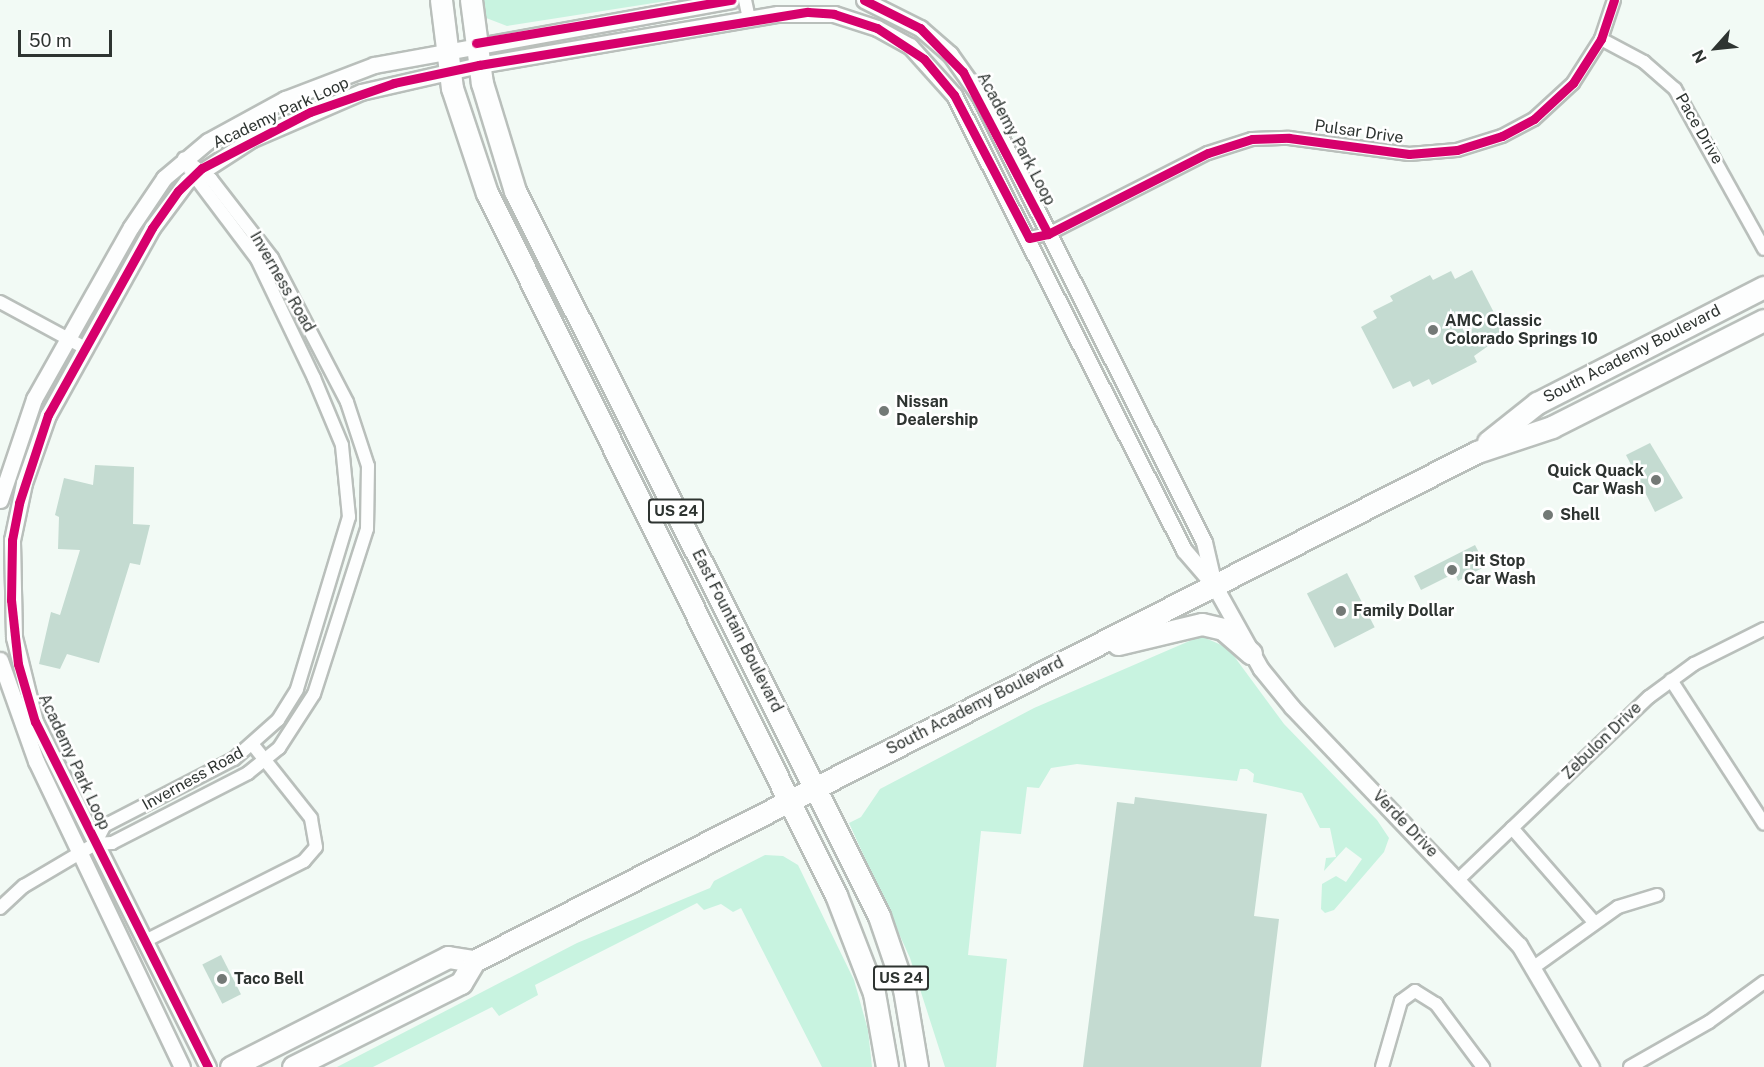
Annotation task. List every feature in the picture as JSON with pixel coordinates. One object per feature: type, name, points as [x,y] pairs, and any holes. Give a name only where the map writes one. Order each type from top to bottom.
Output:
[{"type":"highway","name":"East Fountain Boulevard","points":[[441,0],[449,71],[465,136],[487,193],[860,950],[874,993],[887,1067]]},
{"type":"highway","name":"East Fountain Boulevard","points":[[471,0],[479,64],[498,143],[525,212],[816,787],[893,951],[917,1067]]},
{"type":"highway","name":"South Academy Boulevard","points":[[1477,452],[1537,403],[1764,287]]},
{"type":"highway","name":"South Academy Boulevard","points":[[293,1067],[461,983],[474,961],[788,801],[1477,452],[1552,427],[1764,320]]},
{"type":"highway","points":[[1074,656],[1202,624],[1223,629],[1251,653]]},
{"type":"highway","points":[[231,1067],[448,957],[474,961]]},
{"type":"highway","points":[[260,1067],[338,1028],[371,996]]},
{"type":"street","name":"Academy Park Loop","points":[[0,500],[30,408],[68,337],[148,198],[184,159],[249,117],[316,85],[374,65],[476,43],[731,0]]},
{"type":"street","points":[[745,0],[749,19]]},
{"type":"street","name":"Academy Park Loop","points":[[864,0],[920,28],[963,72],[1204,542],[1214,585]]},
{"type":"street","name":"Pulsar Drive","points":[[1032,243],[1208,153],[1252,139],[1298,139],[1409,154],[1486,142],[1548,108],[1573,83],[1601,39],[1614,0]]},
{"type":"street","name":"Academy Park Loop","points":[[208,1067],[46,746],[22,681],[11,600],[6,539],[48,415],[165,208],[198,172],[316,110],[361,92],[479,64],[749,19],[808,12],[834,14],[877,28],[910,46],[954,95],[1032,243],[1184,550],[1214,585]]},
{"type":"street","name":"Pace Drive","points":[[1601,39],[1644,62],[1675,88],[1764,249]]},
{"type":"street","name":"Inverness Road","points":[[184,159],[198,172],[272,258],[347,402],[368,466],[367,529],[326,660],[302,720],[265,760],[112,843],[95,844],[104,826],[253,745],[278,720],[297,689],[349,517],[348,476],[331,416],[257,259],[198,172]]},
{"type":"street","points":[[0,302],[85,348]]},
{"type":"street","name":"Verde Drive","points":[[1214,585],[1251,653],[1292,707],[1459,879],[1534,967],[1591,1067]]},
{"type":"street","name":"Zebulon Drive","points":[[1459,879],[1671,680],[1764,629]]},
{"type":"street","name":"Academy Park Loop","points":[[0,660],[36,761],[82,852],[182,1067]]},
{"type":"street","points":[[1671,680],[1764,824]]},
{"type":"street","points":[[145,941],[311,855],[318,838],[311,818],[253,745]]},
{"type":"street","points":[[1512,828],[1595,923]]},
{"type":"street","points":[[0,908],[24,886],[95,844]]},
{"type":"street","points":[[1534,967],[1618,907],[1657,895]]},
{"type":"street","points":[[1630,1067],[1709,1022],[1764,981]]},
{"type":"street","points":[[1382,1067],[1401,1001],[1415,990],[1436,1004],[1483,1067]]},
{"type":"green space","points":[[479,0],[673,0],[507,26],[481,16]]},
{"type":"green space","points":[[1201,636],[1228,648],[1284,724],[1377,820],[1389,838],[1384,852],[1334,910],[1325,913],[1321,909],[1322,884],[1336,876],[1346,882],[1362,859],[1346,847],[1324,871],[1326,858],[1336,857],[1330,828],[1320,828],[1302,793],[1253,782],[1254,774],[1247,769],[1240,769],[1237,781],[1077,764],[1051,768],[1039,788],[1027,787],[1021,834],[981,831],[968,955],[1007,959],[996,1067],[945,1067],[910,958],[849,823],[861,817],[880,789],[1034,708]]},
{"type":"green space","points":[[765,855],[783,856],[798,865],[854,980],[868,1030],[872,1067],[822,1067],[741,908],[733,912],[721,904],[704,910],[697,903],[535,985],[538,995],[499,1016],[492,1007],[373,1067],[337,1067],[577,943],[710,888],[714,881]]},
{"type":"building","name":"AMC Classic Colorado Springs 10","points":[[1472,270],[1505,334],[1474,356],[1477,362],[1432,385],[1429,379],[1413,387],[1410,381],[1393,389],[1361,327],[1377,318],[1373,311],[1393,301],[1390,296],[1430,275],[1433,280],[1451,271],[1455,279]]},
{"type":"building","name":"Quick Quack Car Wash","points":[[1650,443],[1683,498],[1655,512],[1626,455]]},
{"type":"building","points":[[95,465],[134,467],[133,524],[150,525],[140,565],[130,563],[99,663],[67,654],[60,669],[39,664],[51,612],[60,615],[80,550],[58,549],[59,517],[55,515],[64,478],[93,485]]},
{"type":"building","name":"Pit Stop Car Wash","points":[[1475,545],[1486,566],[1458,581],[1455,573],[1421,590],[1414,576]]},
{"type":"building","name":"Family Dollar","points":[[1347,573],[1375,627],[1335,648],[1307,593]]},
{"type":"building","points":[[1135,797],[1267,814],[1254,916],[1279,919],[1261,1067],[1083,1067],[1117,802],[1134,804]]},
{"type":"building","name":"Taco Bell","points":[[221,955],[241,994],[222,1004],[202,965]]},
{"type":"cycle path","points":[[476,43],[731,0]]},
{"type":"cycle path","points":[[864,0],[920,28],[963,72],[1048,234]]},
{"type":"cycle path","points":[[208,1067],[35,722],[18,664],[11,600],[12,540],[19,503],[48,415],[152,228],[178,191],[202,168],[310,112],[394,83],[479,65],[808,12],[834,14],[877,28],[924,59],[954,95],[1029,238],[1048,234],[1208,153],[1252,139],[1289,138],[1409,154],[1457,150],[1502,136],[1534,119],[1573,83],[1601,39],[1614,0]]},
{"type":"place","name":"AMC Classic Colorado Springs 10","points":[[1433,330]]},
{"type":"place","name":"Nissan Dealership","points":[[884,411]]},
{"type":"place","name":"Quick Quack Car Wash","points":[[1656,480]]},
{"type":"place","name":"Shell","points":[[1548,515]]},
{"type":"place","name":"Pit Stop Car Wash","points":[[1452,570]]},
{"type":"place","name":"Family Dollar","points":[[1341,611]]},
{"type":"place","name":"Taco Bell","points":[[222,979]]}]
